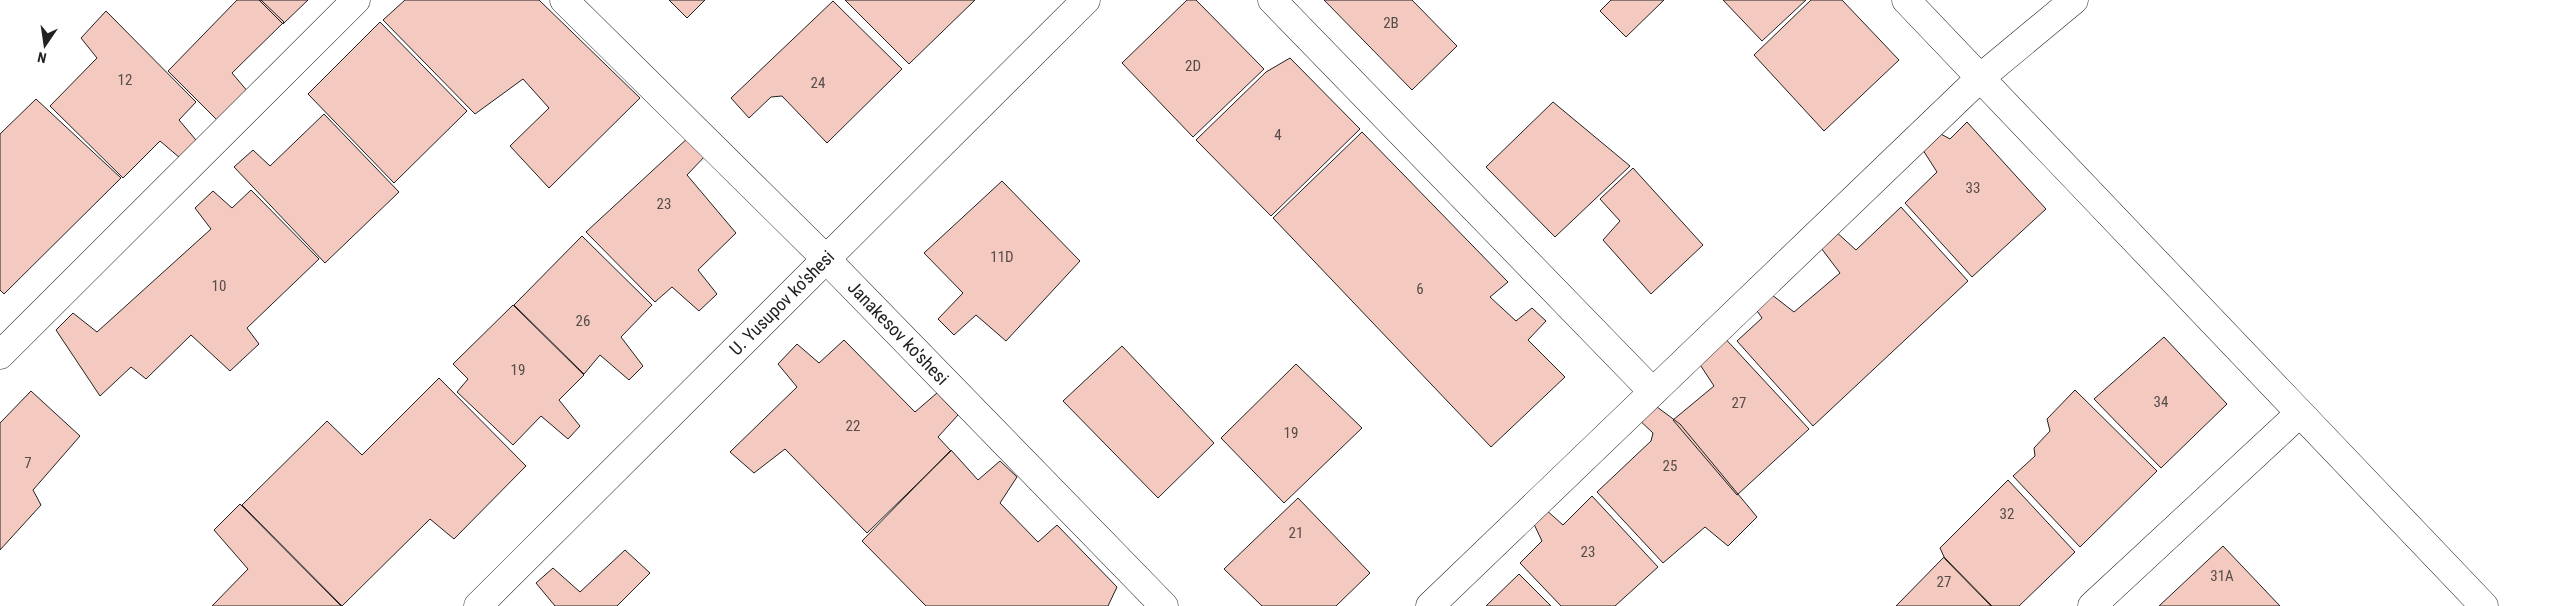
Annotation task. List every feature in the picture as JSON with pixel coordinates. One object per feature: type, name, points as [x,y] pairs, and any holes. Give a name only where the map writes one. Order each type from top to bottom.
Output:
[{"type":"street","points":[[0,355],[356,0]]},
{"type":"street","name":"Janakesov ko'shesi","points":[[564,0],[826,259],[1164,606]]},
{"type":"street","name":"U. Yusupov ko'shesi","points":[[478,606],[1086,0]]},
{"type":"street","points":[[1272,0],[1653,392]]},
{"type":"street","points":[[1906,0],[2484,606]]},
{"type":"street","points":[[1430,606],[1980,78],[2074,0]]},
{"type":"street","points":[[2092,606],[2300,413]]},
{"type":"building","points":[[237,0],[261,0],[284,22],[232,73],[249,93],[219,122],[168,71]]},
{"type":"building","points":[[259,0],[308,0],[283,24]]},
{"type":"building","points":[[405,0],[539,0],[640,98],[549,188],[510,146],[549,108],[523,79],[475,114],[383,20]]},
{"type":"building","points":[[669,0],[705,0],[687,18]]},
{"type":"building","points":[[845,0],[975,0],[909,64]]},
{"type":"building","points":[[1187,0],[1196,0],[1264,69],[1193,137],[1122,63]]},
{"type":"building","points":[[1324,0],[1412,0],[1457,46],[1412,90]]},
{"type":"building","points":[[1611,0],[1664,0],[1626,37],[1600,11]]},
{"type":"building","points":[[1723,0],[1806,0],[1762,41]]},
{"type":"building","points":[[1811,0],[1842,0],[1899,60],[1824,131],[1754,55]]},
{"type":"building","points":[[833,1],[902,69],[827,143],[782,96],[771,97],[749,118],[731,98]]},
{"type":"building","points":[[106,11],[196,102],[179,120],[196,140],[180,158],[160,141],[123,178],[50,106],[97,58],[81,38]]},
{"type":"building","points":[[380,22],[467,111],[394,183],[308,94]]},
{"type":"building","points":[[1290,58],[1360,129],[1271,216],[1196,140],[1266,72]]},
{"type":"building","points":[[36,99],[121,178],[4,294],[0,290],[0,134]]},
{"type":"building","points":[[1553,102],[1630,166],[1555,237],[1486,167]]},
{"type":"building","points":[[324,114],[399,192],[325,263],[234,167],[253,150],[270,166]]},
{"type":"building","points":[[1967,122],[2046,209],[1972,277],[1905,203],[1937,172],[1921,147],[1939,133],[1950,139]]},
{"type":"building","points":[[1362,132],[1508,282],[1490,297],[1516,321],[1532,308],[1546,321],[1528,340],[1565,377],[1491,447],[1273,218]]},
{"type":"building","points":[[690,136],[708,153],[687,175],[736,233],[698,270],[717,294],[699,311],[672,287],[655,302],[586,232]]},
{"type":"building","points":[[1633,168],[1703,245],[1651,294],[1603,240],[1620,221],[1600,199]]},
{"type":"building","points":[[1002,181],[1080,261],[1006,341],[976,315],[954,335],[938,319],[963,293],[924,253]]},
{"type":"building","points":[[251,190],[319,259],[247,328],[259,344],[230,371],[191,335],[146,379],[131,367],[100,396],[56,330],[73,313],[97,332],[211,229],[195,208],[213,191],[232,208]]},
{"type":"building","points":[[1901,207],[1968,281],[1813,426],[1737,341],[1762,318],[1753,305],[1767,291],[1794,312],[1840,273],[1818,244],[1834,230],[1856,250]]},
{"type":"building","points":[[582,236],[652,305],[621,337],[643,366],[629,380],[600,355],[584,374],[514,305]]},
{"type":"building","points":[[513,305],[584,375],[559,400],[580,426],[568,439],[541,416],[513,445],[457,392],[468,379],[453,364]]},
{"type":"building","points":[[1721,334],[1809,429],[1737,495],[1673,420],[1714,386],[1695,357]]},
{"type":"building","points":[[2164,337],[2227,404],[2161,468],[2094,399]]},
{"type":"building","points":[[844,340],[915,412],[937,393],[958,415],[938,437],[951,451],[867,533],[785,449],[754,473],[730,452],[797,387],[778,364],[797,344],[819,363]]},
{"type":"building","points":[[1122,346],[1214,443],[1158,498],[1063,401]]},
{"type":"building","points":[[1296,364],[1362,428],[1284,503],[1221,438]]},
{"type":"building","points":[[439,378],[526,466],[454,539],[430,519],[342,606],[242,505],[327,421],[362,455]]},
{"type":"building","points":[[2075,390],[2157,471],[2080,547],[2013,476],[2035,456],[2034,448],[2050,431],[2047,419]]},
{"type":"building","points":[[31,391],[80,436],[33,490],[41,505],[0,550],[0,423]]},
{"type":"building","points":[[1653,404],[1680,424],[1757,517],[1728,546],[1705,527],[1663,563],[1597,492],[1651,441],[1653,433],[1637,418]]},
{"type":"building","points":[[951,450],[978,480],[1000,461],[1017,477],[1000,503],[1038,542],[1057,525],[1117,587],[1108,606],[926,606],[862,541]]},
{"type":"building","points":[[2008,480],[2075,552],[2019,606],[1991,606],[1945,559],[1940,548]]},
{"type":"building","points":[[1592,496],[1658,567],[1615,606],[1561,606],[1520,563],[1542,541],[1532,520],[1544,508],[1563,525]]},
{"type":"building","points":[[1298,498],[1370,573],[1336,606],[1262,606],[1224,569]]},
{"type":"building","points":[[240,504],[341,606],[212,606],[248,569],[214,530]]},
{"type":"building","points":[[2223,546],[2280,606],[2159,606]]},
{"type":"building","points":[[625,550],[650,573],[617,606],[555,606],[536,583],[553,568],[580,592]]},
{"type":"building","points":[[1944,557],[1992,606],[1896,606]]},
{"type":"building","points":[[1519,574],[1551,606],[1486,606]]}]
